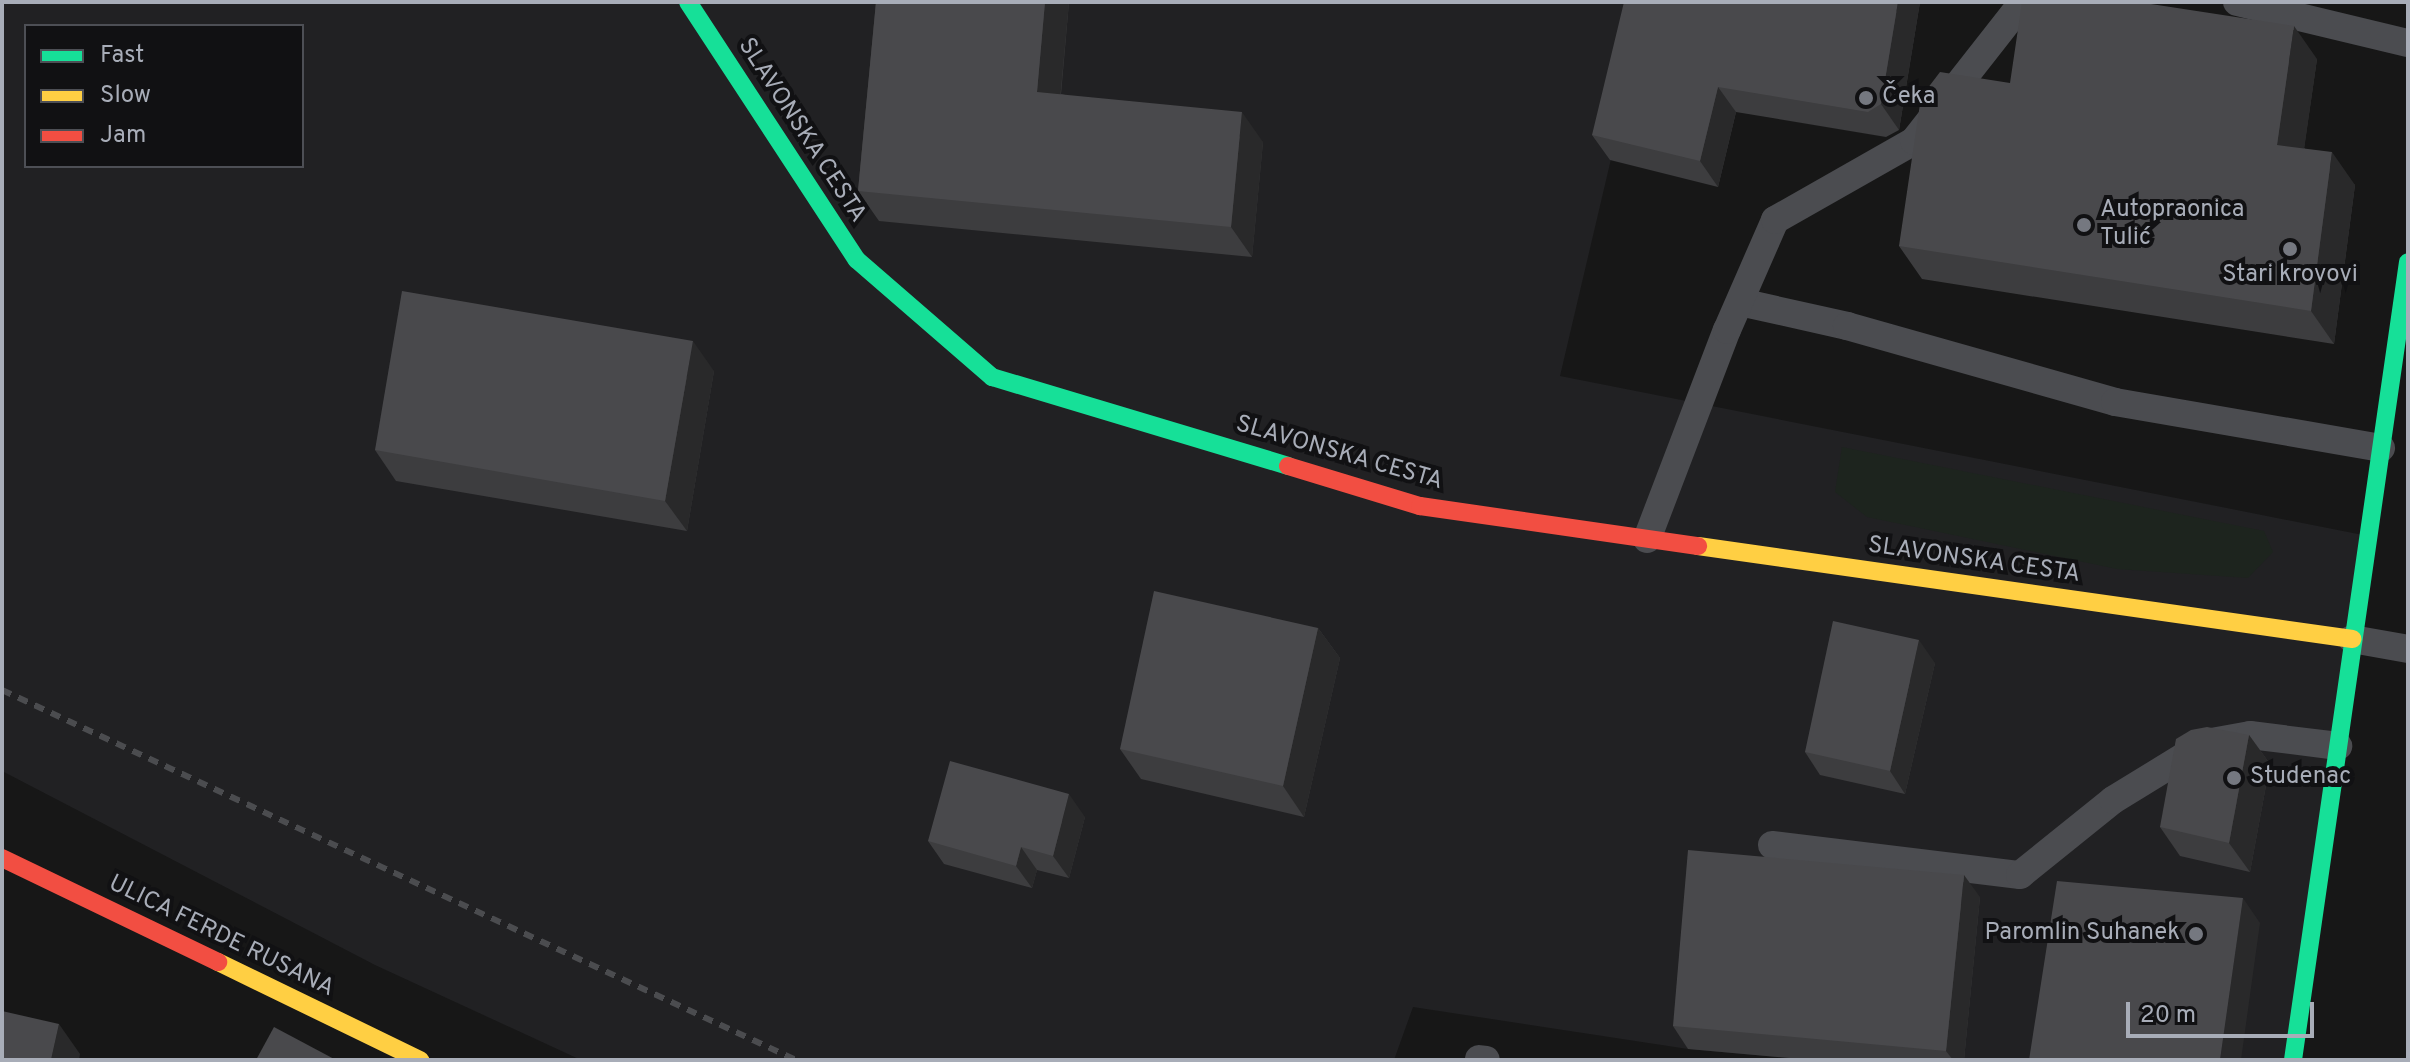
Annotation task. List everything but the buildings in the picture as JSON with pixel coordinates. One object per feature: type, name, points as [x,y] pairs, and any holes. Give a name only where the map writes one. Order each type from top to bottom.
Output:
[{"type":"street","name":"SLAVONSKA CESTA","points":[[688,2],[857,260],[992,377],[1420,506],[2352,639]]},
{"type":"street","points":[[2293,1060],[2408,262]]},
{"type":"street","name":"ULICA FERDE RUSANA","points":[[2,858],[420,1060]]},
{"type":"lane","points":[[1647,539],[1775,220],[1914,141],[2023,2]]},
{"type":"lane","points":[[2237,2],[2408,43]]},
{"type":"lane","points":[[1740,302],[1847,326],[2115,402],[2381,448]]},
{"type":"lane","points":[[2352,639],[2408,649]]},
{"type":"lane","points":[[1772,845],[2020,875],[2113,800],[2206,743],[2250,735],[2338,746]]},
{"type":"shaded area","points":[[2,2],[1628,2],[1647,6],[1560,376],[2368,536],[2293,1060],[1812,1060],[1688,1049],[1413,1007],[1394,1060],[581,1060],[375,965],[2,771]]},
{"type":"shaded area","points":[[1842,447],[2264,531],[2273,552],[2248,578],[2117,569],[1867,517],[1835,492]]},
{"type":"railway","points":[[2,690],[796,1060]]},
{"type":"traffic: fast","points":[[688,2],[857,260],[992,377],[1288,466]]},
{"type":"traffic: fast","points":[[2293,1060],[2408,262]]},
{"type":"traffic: slow","points":[[1698,546],[2352,639]]},
{"type":"traffic: slow","points":[[218,962],[420,1060]]},
{"type":"traffic: jam","points":[[1288,466],[1420,506],[1698,546]]},
{"type":"traffic: jam","points":[[2,858],[218,962]]},
{"type":"place","name":"Čeka","points":[[1866,98]]},
{"type":"place","name":"Autopraonica Tulić","points":[[2084,225]]},
{"type":"place","name":"Stari krovovi","points":[[2290,249]]},
{"type":"place","name":"Studenac","points":[[2234,778]]},
{"type":"place","name":"Paromlin Suhanek","points":[[2196,934]]}]
